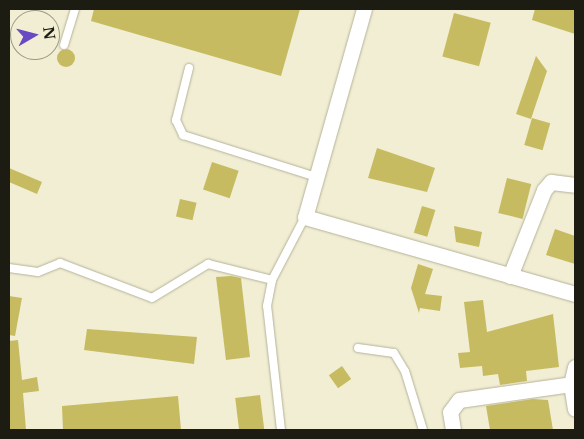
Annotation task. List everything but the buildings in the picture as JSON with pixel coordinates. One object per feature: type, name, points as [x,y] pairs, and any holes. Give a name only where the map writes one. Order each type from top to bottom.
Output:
[{"type":"street","points":[[364,9],[305,217],[575,294]]},
{"type":"street","points":[[510,276],[544,190],[551,182],[575,185]]},
{"type":"street","points":[[575,367],[571,384],[575,409]]},
{"type":"street","points":[[453,430],[450,412],[459,400],[571,384]]},
{"type":"lane","points":[[64,45],[74,9]]},
{"type":"lane","points":[[189,68],[176,120],[183,135],[316,177]]},
{"type":"lane","points":[[281,430],[267,328],[272,280],[305,217]]},
{"type":"lane","points":[[9,268],[38,272],[60,263],[152,298],[208,264],[272,280]]},
{"type":"lane","points":[[358,348],[394,353],[405,371],[423,430]]}]
